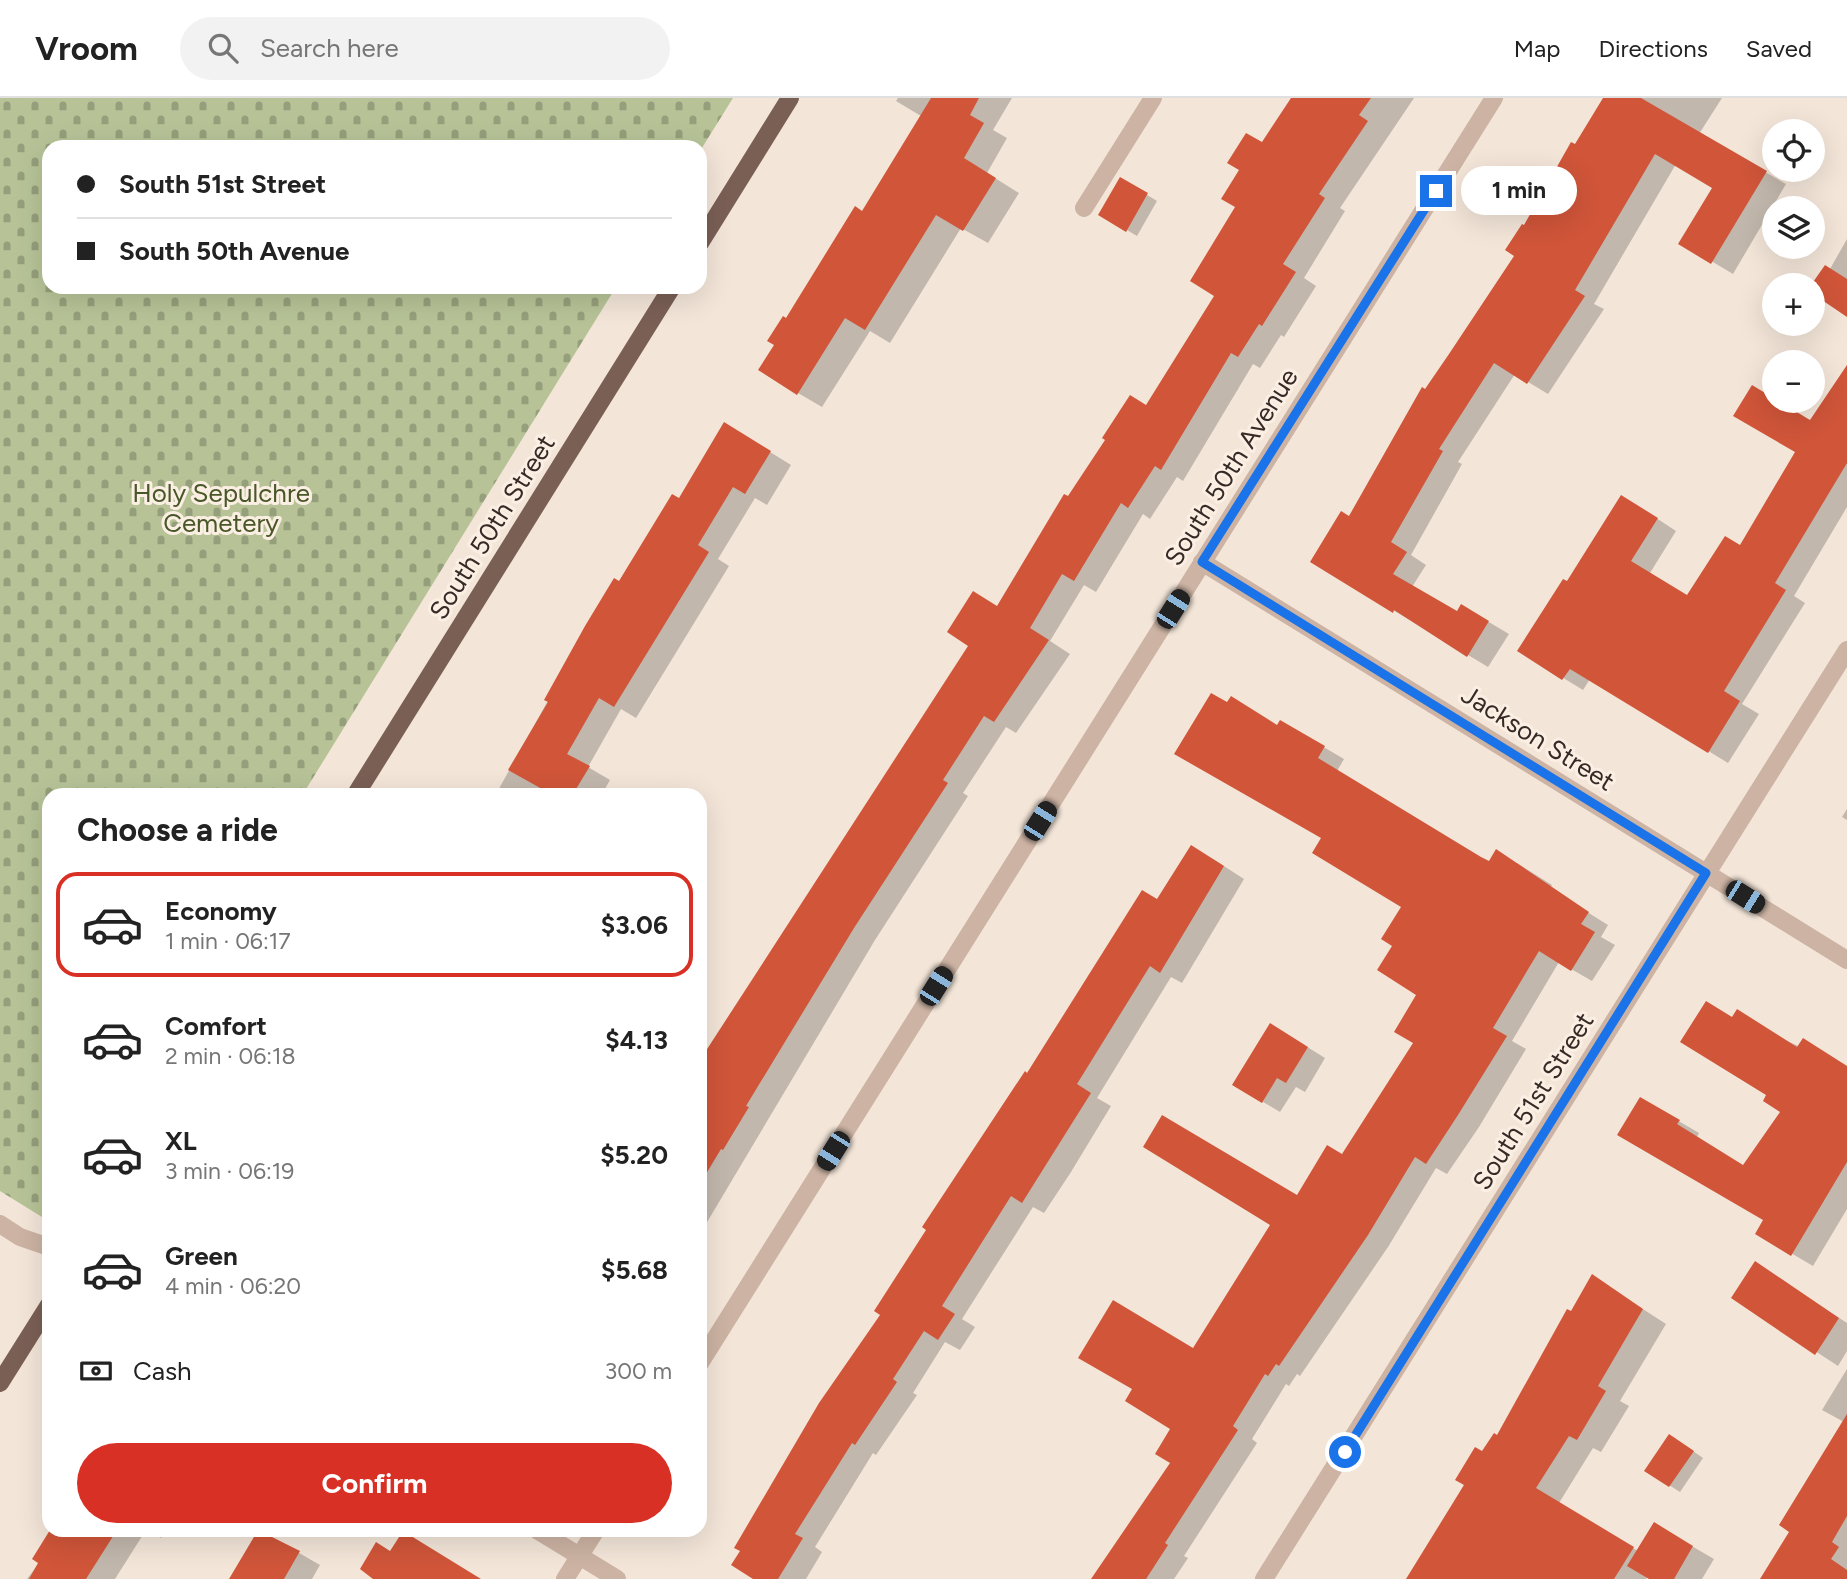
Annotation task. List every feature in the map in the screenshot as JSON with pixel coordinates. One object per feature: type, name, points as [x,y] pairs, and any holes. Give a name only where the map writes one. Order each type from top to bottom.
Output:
[{"type":"main road","points":[[707,232],[790,98]]},
{"type":"main road","name":"South 50th Street","points":[[360,788],[669,294]]},
{"type":"main road","points":[[0,1383],[42,1315]]},
{"type":"street","points":[[1084,208],[1153,98]]},
{"type":"street","name":"South 50th Avenue","points":[[707,1352],[1494,98]]},
{"type":"street","name":"Jackson Street","points":[[1202,562],[1847,960]]},
{"type":"street","name":"South 51st Street","points":[[1264,1579],[1847,650]]},
{"type":"street","points":[[0,1224],[20,1237],[42,1245]]},
{"type":"street","points":[[548,1537],[617,1579]]},
{"type":"street","points":[[565,1579],[591,1537]]},
{"type":"green space","name":"Holy Sepulchre Cemetery","points":[[0,98],[733,98],[707,140],[42,140],[42,294],[612,294],[307,788],[42,788],[42,1217],[0,1191]]},
{"type":"building","points":[[931,98],[979,98],[970,115],[984,123],[964,158],[996,178],[963,231],[936,215],[865,330],[845,318],[797,395],[758,370],[774,345],[767,341],[783,316],[786,318],[855,206],[862,211]]},
{"type":"building","points":[[1291,98],[1371,98],[1359,115],[1368,121],[1319,194],[1325,198],[1283,264],[1296,272],[1262,326],[1259,324],[1238,357],[1231,353],[1161,470],[1155,466],[1128,508],[1121,503],[1074,581],[1062,574],[1030,628],[1049,640],[994,722],[984,716],[943,780],[948,783],[854,928],[746,1106],[749,1107],[707,1172],[707,1049],[968,646],[947,632],[973,591],[997,606],[1064,494],[1068,496],[1105,440],[1102,438],[1130,395],[1146,405],[1214,296],[1190,281],[1235,207],[1221,199],[1239,170],[1227,163],[1246,133],[1262,142]]},
{"type":"building","points":[[1603,98],[1641,98],[1762,168],[1762,179],[1711,264],[1678,244],[1712,188],[1655,154],[1575,290],[1585,296],[1527,384],[1494,363],[1439,449],[1443,451],[1391,542],[1407,552],[1393,574],[1457,611],[1461,604],[1489,621],[1467,657],[1394,610],[1393,613],[1310,562],[1341,511],[1349,516],[1422,387],[1425,389],[1514,256],[1505,250],[1522,224],[1524,225],[1571,142],[1575,144]]},
{"type":"building","points":[[1120,177],[1148,193],[1126,232],[1098,215]]},
{"type":"building","points":[[1825,265],[1847,279],[1847,317],[1825,302],[1825,273],[1819,273]]},
{"type":"building","points":[[1847,365],[1847,463],[1775,583],[1786,590],[1724,691],[1740,701],[1708,753],[1570,669],[1562,680],[1517,651],[1563,579],[1567,581],[1621,495],[1658,518],[1631,561],[1687,595],[1725,536],[1740,545],[1795,452],[1733,416],[1752,385],[1762,391],[1762,413],[1798,413],[1810,420],[1815,413],[1825,413],[1825,398]]},
{"type":"building","points":[[724,422],[771,451],[745,494],[733,487],[698,545],[709,552],[614,707],[599,698],[567,754],[590,766],[577,788],[540,788],[508,770],[548,702],[544,700],[614,578],[619,581],[672,494],[679,498]]},
{"type":"building","points":[[1211,693],[1227,702],[1231,696],[1277,725],[1280,720],[1325,746],[1318,758],[1481,857],[1489,861],[1496,849],[1589,912],[1581,924],[1595,932],[1571,971],[1539,951],[1493,1028],[1507,1036],[1458,1115],[1426,1164],[1415,1157],[1368,1235],[1279,1366],[1276,1364],[1268,1376],[1265,1374],[1233,1426],[1238,1430],[1165,1543],[1168,1545],[1146,1579],[1091,1579],[1170,1463],[1155,1454],[1170,1429],[1125,1401],[1132,1389],[1078,1358],[1113,1300],[1193,1348],[1270,1225],[1143,1147],[1162,1115],[1297,1195],[1327,1145],[1342,1154],[1413,1043],[1394,1032],[1416,995],[1377,970],[1392,946],[1381,939],[1401,907],[1312,853],[1321,838],[1174,754]]},
{"type":"building","points":[[1191,845],[1224,866],[1160,973],[1150,966],[1077,1084],[1091,1093],[1022,1203],[1011,1196],[942,1306],[955,1314],[938,1340],[924,1331],[893,1379],[897,1382],[855,1445],[852,1443],[795,1534],[803,1538],[778,1579],[753,1579],[731,1565],[740,1551],[734,1548],[819,1403],[880,1315],[874,1311],[926,1230],[922,1227],[1025,1071],[1027,1073],[1142,890],[1157,899]]},
{"type":"building","points":[[1706,1001],[1732,1017],[1737,1009],[1797,1047],[1803,1038],[1847,1066],[1847,1162],[1791,1256],[1755,1234],[1763,1220],[1617,1135],[1640,1097],[1680,1120],[1677,1124],[1743,1165],[1780,1112],[1763,1101],[1766,1095],[1680,1042]]},
{"type":"building","points":[[1270,1023],[1308,1047],[1286,1083],[1277,1078],[1262,1103],[1232,1085]]},
{"type":"building","points":[[1755,1261],[1839,1318],[1815,1355],[1731,1298]]},
{"type":"building","points":[[1592,1274],[1643,1309],[1598,1386],[1606,1391],[1577,1440],[1569,1436],[1536,1488],[1634,1547],[1614,1579],[1406,1579],[1464,1485],[1455,1480],[1475,1447],[1482,1451],[1494,1433],[1497,1435],[1567,1309],[1571,1311]]},
{"type":"building","points":[[1847,1414],[1847,1516],[1832,1542],[1839,1547],[1831,1559],[1847,1570],[1847,1579],[1760,1579],[1789,1532],[1779,1525]]},
{"type":"building","points":[[1669,1434],[1694,1451],[1669,1487],[1644,1471]]},
{"type":"building","points":[[1654,1522],[1693,1546],[1674,1579],[1649,1579],[1627,1566]]},
{"type":"building","points":[[46,1537],[113,1537],[86,1579],[29,1579],[38,1563],[32,1559]]},
{"type":"building","points":[[254,1537],[272,1537],[300,1551],[284,1579],[229,1579]]},
{"type":"building","points":[[399,1537],[413,1537],[481,1579],[373,1579],[360,1569],[376,1542],[390,1551]]},
{"type":"route","points":[[1345,1452],[1706,873],[1202,562],[1436,191]]}]
